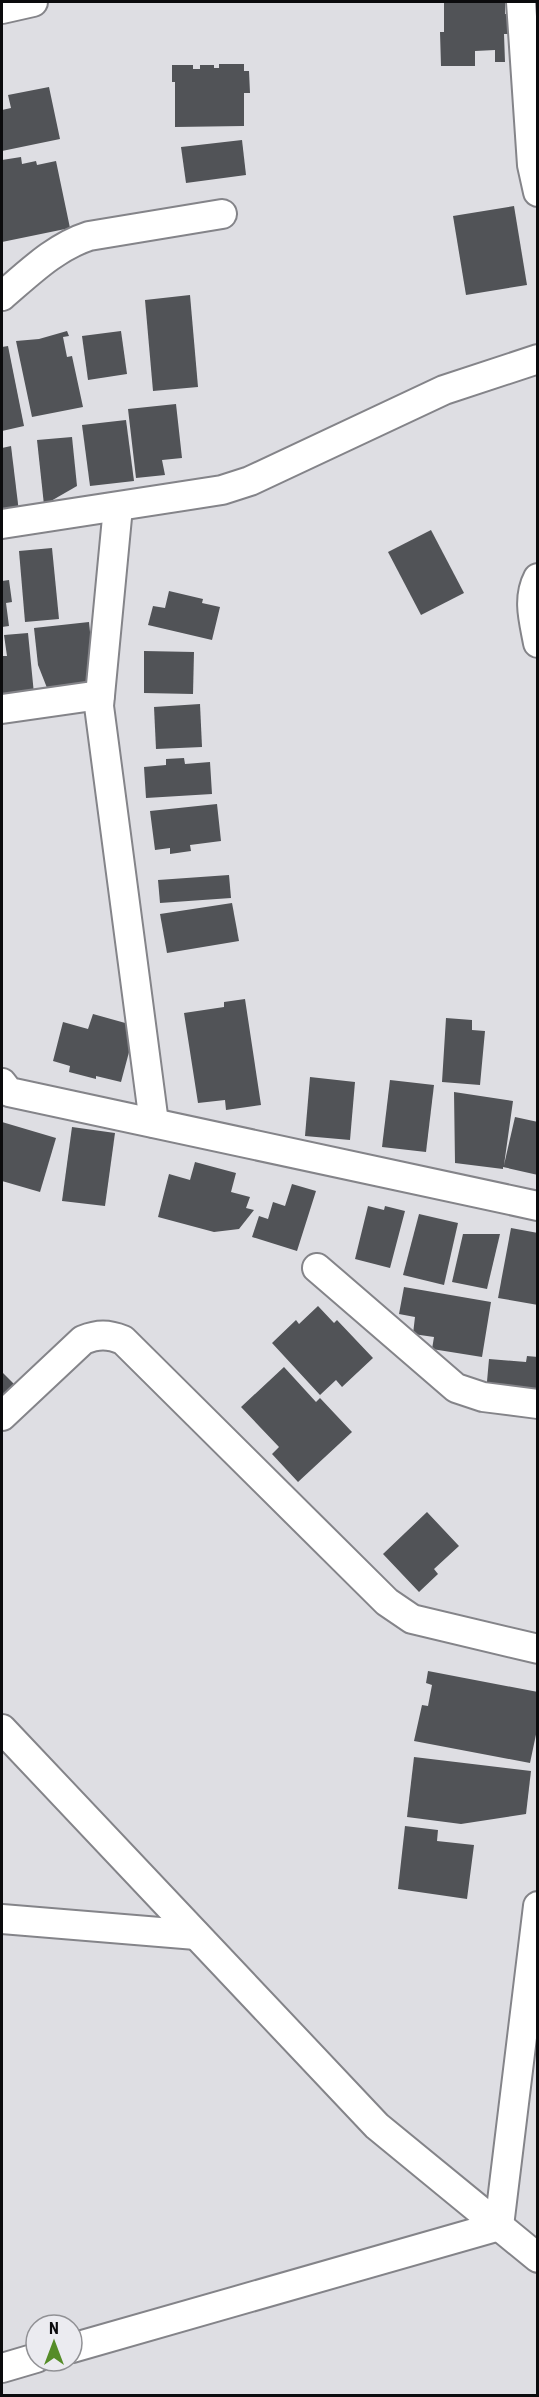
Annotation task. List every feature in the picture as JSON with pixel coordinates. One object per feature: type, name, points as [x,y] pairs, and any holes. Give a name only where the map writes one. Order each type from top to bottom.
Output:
[{"type":"street","points":[[2,9],[33,2]]},
{"type":"street","points":[[521,2],[536,174]]},
{"type":"street","points":[[2,296],[57,250],[71,242],[90,236],[222,214]]},
{"type":"street","points":[[2,524],[213,492],[250,481],[444,390],[537,359]]},
{"type":"street","points":[[118,507],[100,695],[100,717],[154,1124]]},
{"type":"street","points":[[537,578],[532,589],[531,601],[537,643]]},
{"type":"street","points":[[2,709],[100,695]]},
{"type":"street","points":[[2,1083],[9,1092],[537,1206]]},
{"type":"street","points":[[317,1268],[456,1388],[483,1397],[537,1404]]},
{"type":"street","points":[[2,1416],[83,1340],[97,1334],[112,1335],[123,1340],[387,1602],[400,1612],[412,1618],[537,1649]]},
{"type":"street","points":[[2,1729],[376,2126],[537,2258]]},
{"type":"street","points":[[499,2226],[535,1947],[537,1906]]},
{"type":"street","points":[[2,1919],[196,1935]]},
{"type":"street","points":[[84,2345],[499,2226]]},
{"type":"street","points":[[2,2368],[24,2362]]},
{"type":"building","points":[[444,2],[505,2],[505,14],[510,14],[512,34],[504,34],[505,62],[495,62],[495,50],[475,51],[475,66],[441,66],[440,32],[444,32]]},
{"type":"building","points":[[219,64],[244,64],[244,71],[249,71],[250,93],[244,93],[244,126],[175,127],[175,82],[172,82],[172,65],[193,65],[193,69],[200,69],[200,65],[214,65],[214,68],[219,68]]},
{"type":"building","points":[[49,87],[60,139],[2,151],[2,110],[11,108],[8,95]]},
{"type":"building","points":[[242,140],[246,175],[186,183],[181,147]]},
{"type":"building","points":[[21,157],[22,164],[36,161],[37,165],[56,161],[70,228],[2,242],[2,160]]},
{"type":"building","points":[[514,206],[527,285],[466,295],[453,216]]},
{"type":"building","points":[[190,295],[198,387],[153,391],[145,300]]},
{"type":"building","points":[[67,331],[69,336],[63,337],[67,357],[72,356],[83,407],[32,417],[16,341],[39,339]]},
{"type":"building","points":[[121,331],[127,374],[88,380],[82,336]]},
{"type":"building","points":[[8,346],[24,426],[2,431],[2,347]]},
{"type":"building","points":[[176,404],[182,458],[162,460],[165,475],[136,478],[128,409]]},
{"type":"building","points":[[126,420],[134,481],[90,486],[82,425]]},
{"type":"building","points":[[72,437],[77,486],[44,505],[37,440]]},
{"type":"building","points":[[11,446],[19,512],[2,517],[2,448]]},
{"type":"building","points":[[431,530],[464,593],[421,615],[388,552]]},
{"type":"building","points":[[52,548],[59,619],[25,622],[19,551]]},
{"type":"building","points":[[9,580],[12,602],[6,603],[9,626],[2,627],[2,581]]},
{"type":"building","points":[[169,591],[203,599],[202,603],[220,607],[212,640],[148,625],[153,606],[165,608]]},
{"type":"building","points":[[89,622],[93,662],[91,694],[51,698],[38,665],[34,628]]},
{"type":"building","points":[[28,633],[34,694],[2,697],[2,656],[7,656],[4,635]]},
{"type":"building","points":[[144,651],[194,652],[193,694],[144,693]]},
{"type":"building","points":[[200,704],[202,747],[156,749],[154,707]]},
{"type":"building","points":[[184,758],[185,764],[210,762],[212,794],[146,798],[144,767],[166,765],[166,759]]},
{"type":"building","points":[[217,804],[221,841],[190,845],[191,851],[170,854],[170,848],[155,850],[150,811]]},
{"type":"building","points":[[229,875],[231,898],[160,903],[158,880]]},
{"type":"building","points":[[232,903],[239,941],[167,953],[160,914]]},
{"type":"building","points":[[245,999],[261,1105],[226,1110],[225,1100],[198,1103],[184,1013],[224,1007],[224,1002]]},
{"type":"building","points":[[93,1014],[136,1026],[121,1082],[69,1072],[70,1066],[53,1061],[63,1022],[88,1029]]},
{"type":"building","points":[[446,1018],[472,1020],[472,1030],[485,1031],[480,1085],[442,1082]]},
{"type":"building","points":[[310,1077],[355,1082],[350,1140],[305,1136]]},
{"type":"building","points":[[390,1080],[434,1085],[426,1152],[382,1147]]},
{"type":"building","points":[[454,1092],[513,1101],[504,1165],[515,1117],[538,1122],[538,1175],[503,1167],[503,1169],[455,1163]]},
{"type":"building","points":[[2,1122],[56,1138],[40,1192],[2,1181]]},
{"type":"building","points":[[72,1127],[115,1133],[105,1206],[62,1201]]},
{"type":"building","points":[[195,1162],[236,1173],[231,1192],[250,1197],[246,1208],[254,1210],[239,1229],[214,1232],[158,1217],[169,1174],[190,1180]]},
{"type":"building","points":[[292,1184],[316,1191],[297,1251],[252,1237],[259,1216],[268,1219],[273,1202],[285,1206]]},
{"type":"building","points":[[368,1206],[384,1210],[385,1206],[405,1211],[390,1268],[355,1259]]},
{"type":"building","points":[[419,1214],[458,1223],[444,1285],[403,1275]]},
{"type":"building","points":[[511,1228],[538,1233],[538,1305],[498,1298]]},
{"type":"building","points":[[463,1234],[500,1234],[487,1289],[452,1282]]},
{"type":"building","points":[[404,1287],[491,1302],[482,1357],[432,1349],[434,1337],[413,1334],[415,1317],[399,1314]]},
{"type":"building","points":[[318,1306],[334,1323],[337,1320],[373,1358],[342,1387],[336,1380],[320,1395],[272,1343],[296,1320],[299,1324]]},
{"type":"building","points":[[527,1356],[538,1357],[538,1398],[486,1393],[489,1359],[526,1362]]},
{"type":"building","points":[[284,1367],[316,1402],[320,1398],[352,1432],[298,1482],[272,1454],[279,1447],[241,1407]]},
{"type":"building","points":[[2,1372],[20,1390],[2,1408]]},
{"type":"building","points":[[427,1512],[459,1546],[434,1569],[438,1574],[419,1592],[383,1554]]},
{"type":"building","points":[[428,1671],[538,1692],[538,1725],[530,1763],[414,1741],[422,1705],[428,1706],[432,1685],[426,1683]]},
{"type":"building","points":[[414,1757],[531,1771],[526,1814],[461,1824],[407,1817]]},
{"type":"building","points":[[405,1826],[438,1830],[437,1841],[474,1845],[467,1899],[398,1889]]}]
